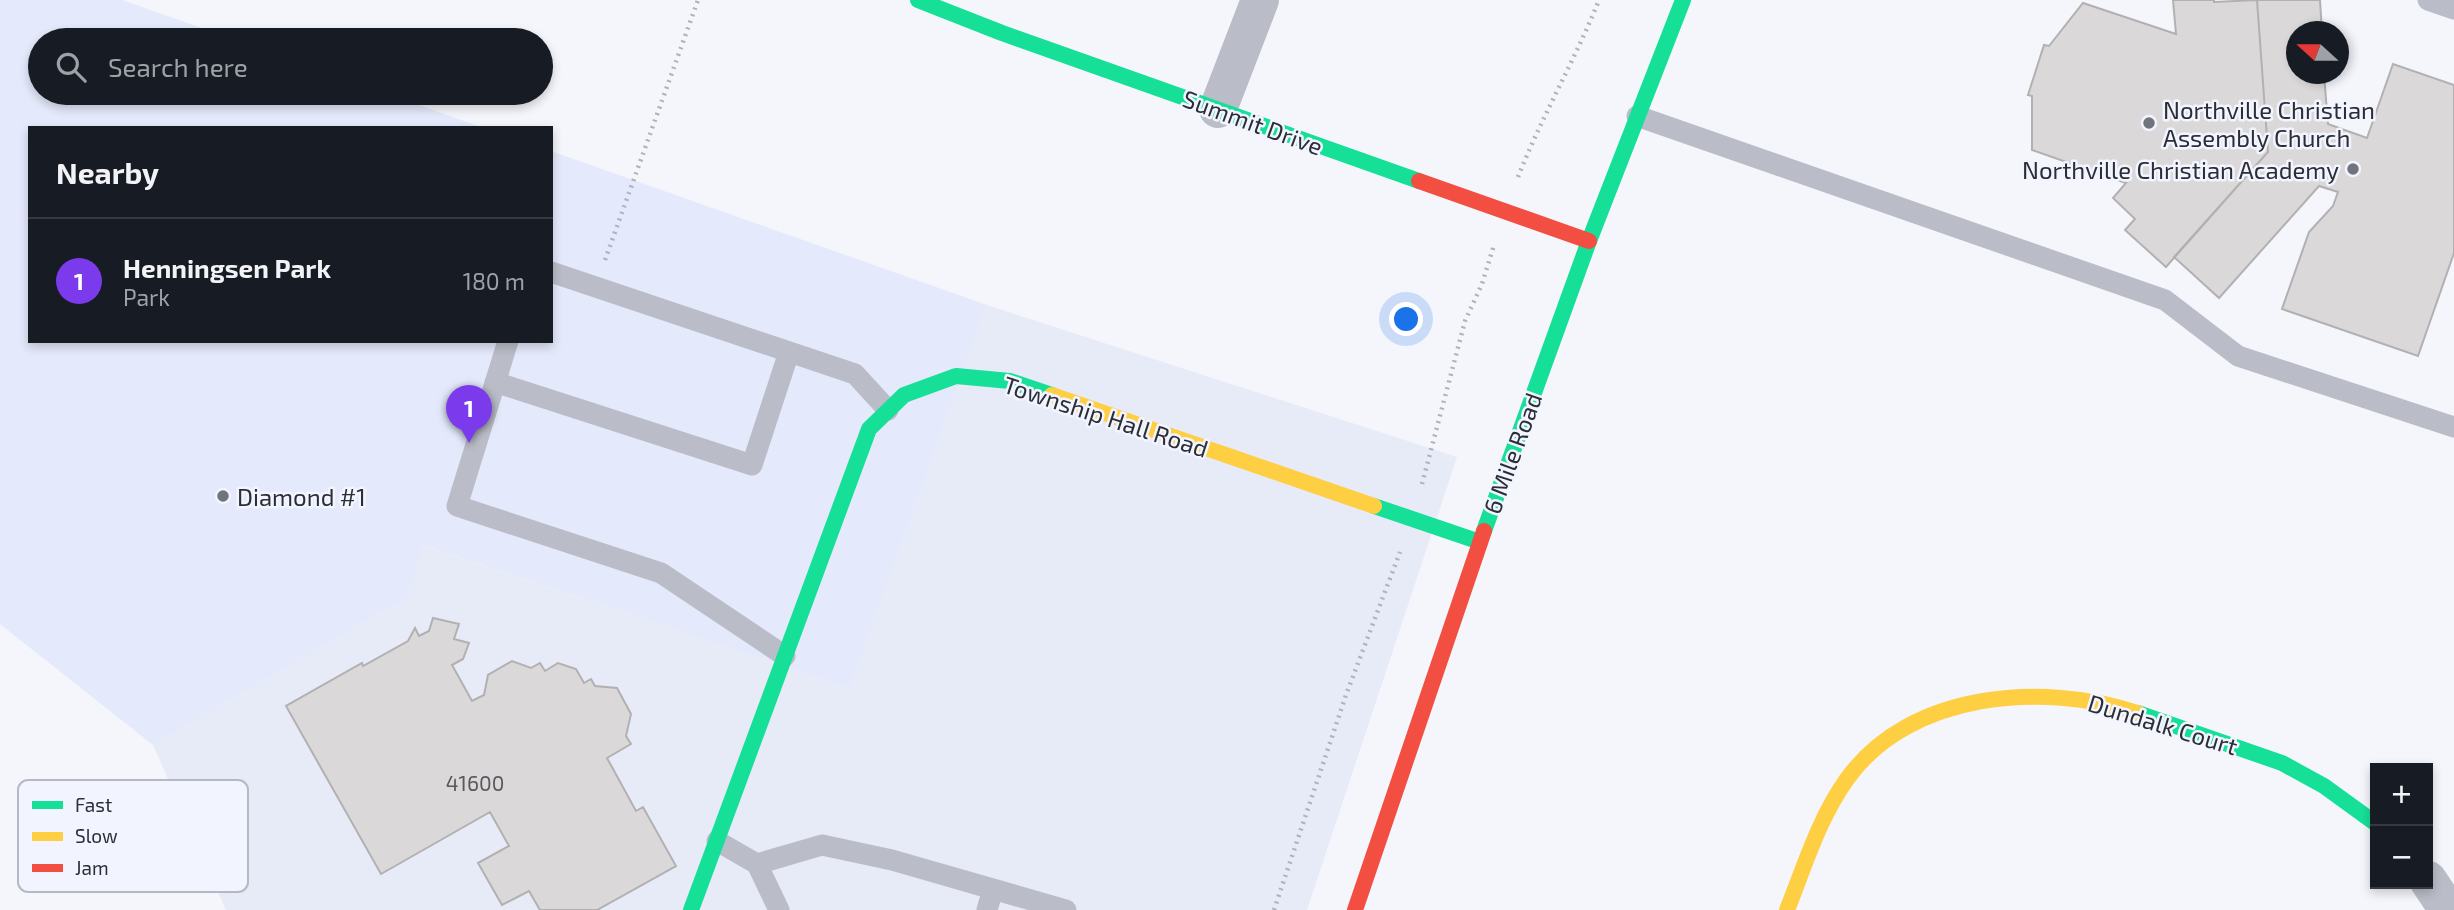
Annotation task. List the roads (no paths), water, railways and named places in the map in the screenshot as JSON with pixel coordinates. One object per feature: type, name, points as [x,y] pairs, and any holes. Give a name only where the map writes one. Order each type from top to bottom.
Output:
[{"type":"street","name":"Summit Drive","points":[[918,0],[1002,33],[1589,241]]},
{"type":"street","points":[[1218,109],[1260,0]]},
{"type":"street","name":"6 Mile Road","points":[[1355,910],[1480,542],[1589,241],[1683,0]]},
{"type":"street","name":"Township Hall Road","points":[[691,910],[869,429],[904,395],[956,376],[1010,381],[1480,542]]},
{"type":"street","name":"Dundalk Court","points":[[1787,910],[1834,794],[1863,760],[1899,732],[1941,713],[1991,699],[2033,695],[2086,699],[2116,706],[2268,757],[2313,778],[2370,819]]},
{"type":"street","points":[[2433,888],[2448,910]]},
{"type":"lane","points":[[2428,0],[2454,9]]},
{"type":"lane","points":[[1637,116],[2165,300],[2238,356],[2454,427]]},
{"type":"lane","points":[[553,273],[855,374],[888,410]]},
{"type":"lane","points":[[507,343],[457,506],[661,573],[785,656]]},
{"type":"lane","points":[[495,382],[752,465],[789,352]]},
{"type":"lane","points":[[717,841],[757,864],[779,910]]},
{"type":"lane","points":[[757,864],[822,845],[892,860],[1066,910]]},
{"type":"lane","points":[[987,910],[993,889]]},
{"type":"place","name":"Northville Christian Assembly Church","points":[[2149,123]]},
{"type":"place","name":"Northville Christian Academy","points":[[2353,169]]},
{"type":"place","name":"Henningsen Park","points":[[469,443]]},
{"type":"place","name":"Diamond #1","points":[[223,496]]}]
